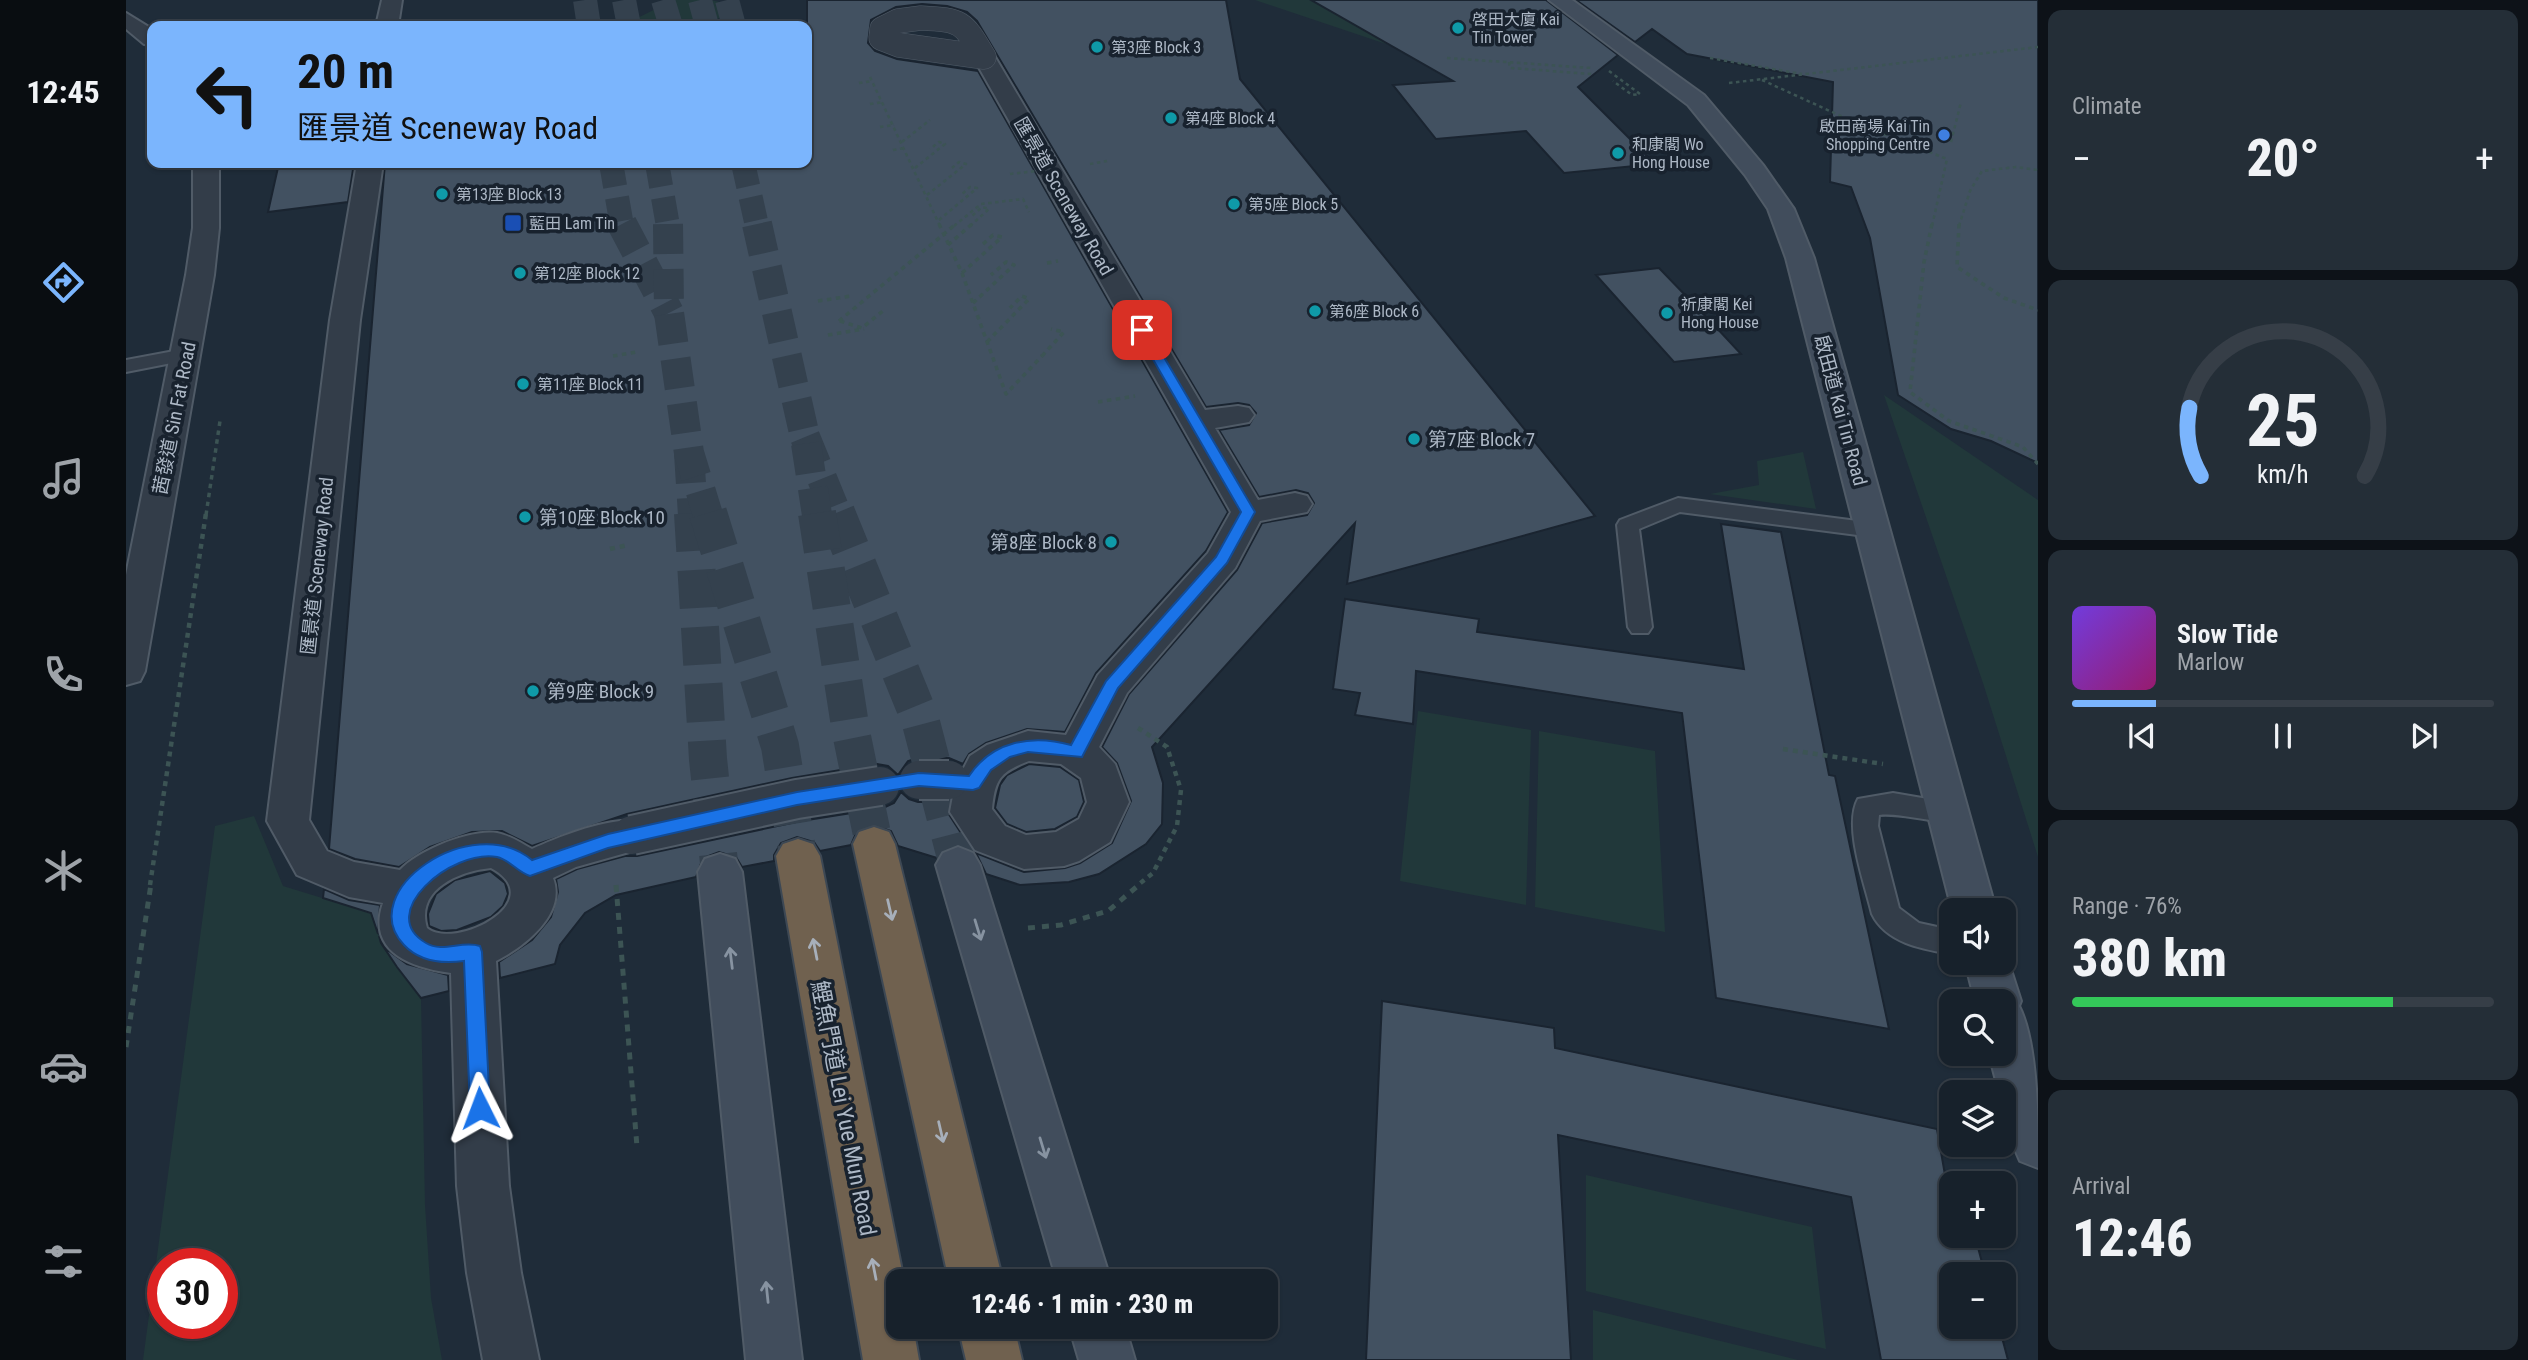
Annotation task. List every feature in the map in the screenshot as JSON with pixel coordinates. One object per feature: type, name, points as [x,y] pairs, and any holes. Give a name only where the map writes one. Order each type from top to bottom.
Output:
[{"type":"highway","points":[[874,844],[972,1269]]},
{"type":"highway","name":"鯉魚門道 Lei Yue Mun Road","points":[[798,856],[891,1360]]},
{"type":"highway","points":[[989,1339],[994,1360]]},
{"type":"street","points":[[388,21],[392,0]]},
{"type":"street","name":"啟田道 Kai Tin Road","points":[[1559,0],[1696,100],[1754,170],[1781,209],[1800,258],[1971,898]]},
{"type":"street","points":[[126,19],[147,35]]},
{"type":"street","name":"匯景道 Sceneway Road","points":[[984,57],[1248,512]]},
{"type":"street","name":"茜發道 Sin Fat Road","points":[[126,671],[206,228],[206,168]]},
{"type":"street","name":"匯景道 Sceneway Road","points":[[369,168],[345,320],[288,821],[312,863],[349,879],[410,890]]},
{"type":"street","points":[[1195,421],[1238,415]]},
{"type":"street","points":[[1076,753],[1112,685],[1222,560],[1248,512],[1295,505]]},
{"type":"street","points":[[1028,746],[1052,746],[1076,753],[1101,774],[1108,802],[1096,830],[1064,849],[1024,852],[990,838],[971,812],[973,783],[985,765],[1004,753],[1028,746]]},
{"type":"street","points":[[530,869],[566,853],[632,835],[797,799],[919,780],[973,783]]},
{"type":"street","points":[[496,850],[515,856],[530,869],[534,891],[526,915],[503,938],[473,952],[443,956],[419,949],[404,933],[401,913],[410,890],[426,872],[448,859],[472,851],[496,850]]},
{"type":"street","points":[[958,865],[1079,1269]]},
{"type":"street","points":[[720,872],[774,1360]]},
{"type":"street","points":[[473,952],[484,1186],[494,1273],[511,1360]]},
{"type":"street","points":[[2016,1064],[2038,1143]]},
{"type":"street","points":[[1101,1339],[1107,1360]]},
{"type":"lane","points":[[126,366],[185,355]]},
{"type":"lane","points":[[1640,627],[1628,524],[1678,505],[1873,530]]},
{"type":"lane","points":[[1939,940],[1912,934],[1886,914],[1864,826],[1867,806],[1893,803],[1948,811]]},
{"type":"path","points":[[1727,83],[2038,47]]},
{"type":"path","points":[[1447,58],[1597,68]]},
{"type":"path","points":[[1710,58],[1811,75]]},
{"type":"path","points":[[1509,62],[1510,68],[1592,74]]},
{"type":"path","points":[[877,71],[870,76],[945,234],[1006,394],[1064,332],[1051,329]]},
{"type":"path","points":[[1609,71],[1640,94],[1632,95],[1613,81]]},
{"type":"path","points":[[1762,80],[1854,122],[1947,159],[1924,262],[1910,392],[1954,423],[1975,428],[2018,446],[2038,464]]},
{"type":"path","points":[[859,83],[872,81]]},
{"type":"path","points":[[870,104],[883,102]]},
{"type":"path","points":[[1951,142],[1961,102]]},
{"type":"path","points":[[902,142],[930,120]]},
{"type":"path","points":[[880,127],[894,125]]},
{"type":"path","points":[[915,168],[946,144],[939,142],[930,149]]},
{"type":"path","points":[[893,150],[905,148]]},
{"type":"path","points":[[1081,165],[1107,161]]},
{"type":"path","points":[[927,195],[966,164],[959,162],[952,168]]},
{"type":"path","points":[[2038,170],[2016,167],[1982,171],[1970,187],[1954,253],[1957,267],[1980,285],[2038,310]]},
{"type":"path","points":[[1010,174],[1037,171]]},
{"type":"path","points":[[939,220],[976,188],[970,187],[961,195]]},
{"type":"path","points":[[884,310],[862,328],[839,321],[981,204],[1023,199],[1029,212]]},
{"type":"path","points":[[948,245],[989,209],[982,207],[972,216]]},
{"type":"path","points":[[961,273],[1002,237],[993,235],[981,246]]},
{"type":"path","points":[[973,303],[1014,265],[1006,262],[991,275]]},
{"type":"path","points":[[818,301],[851,296]]},
{"type":"path","points":[[987,342],[1029,299],[1022,296],[1010,308]]},
{"type":"path","points":[[828,335],[864,329]]},
{"type":"path","points":[[612,356],[637,352]]},
{"type":"path","points":[[1098,402],[1110,400]]},
{"type":"path","points":[[126,1046],[221,412]]},
{"type":"path","points":[[610,549],[628,545]]},
{"type":"path","points":[[1020,929],[1060,925],[1108,911],[1153,873],[1177,826],[1181,790],[1167,747],[1158,741]]},
{"type":"path","points":[[1783,749],[1883,764]]},
{"type":"path","points":[[616,884],[637,1147]]},
{"type":"green space","points":[[674,0],[711,0],[740,7],[713,21],[631,21]]},
{"type":"green space","points":[[1255,0],[1321,0],[1392,46]]},
{"type":"green space","points":[[1884,395],[2038,500],[2038,857],[1983,683]]},
{"type":"green space","points":[[1803,452],[1816,509],[1710,494],[1759,485],[1757,461]]},
{"type":"green space","points":[[1418,711],[1531,730],[1526,905],[1400,881]]},
{"type":"green space","points":[[1539,731],[1655,751],[1665,932],[1535,907]]},
{"type":"green space","points":[[254,816],[283,886],[371,913],[381,943],[421,998],[425,1205],[431,1298],[442,1360],[143,1360],[147,1330],[147,1339],[238,1339],[238,1248],[158,1248],[215,826]]},
{"type":"green space","points":[[1586,1175],[1812,1227],[1826,1349],[1586,1291]]},
{"type":"green space","points":[[1593,1310],[1798,1360],[1593,1360]]},
{"type":"building","points":[[807,0],[1226,0],[1240,79],[1595,516],[1347,584],[1355,523],[1152,747],[1163,783],[1162,824],[1146,844],[1099,874],[1069,882],[1020,885],[986,874],[976,853],[1024,872],[1065,868],[1080,863],[1112,843],[1131,801],[1117,763],[1102,747],[1129,694],[1237,570],[1262,523],[1307,515],[1314,503],[1308,493],[1296,490],[1259,497],[1219,430],[1249,425],[1256,413],[1249,405],[1238,403],[1206,407],[977,21],[967,12],[947,6],[922,4],[896,7],[871,20],[868,43],[875,51],[897,59],[978,71],[1228,512],[1206,551],[1096,673],[1065,732],[1027,729],[986,743],[969,754],[963,764],[949,758],[918,758],[908,761],[898,775],[888,766],[877,764],[792,778],[627,814],[532,846],[502,831],[472,832],[430,847],[399,867],[355,859],[329,849],[385,168],[812,168],[812,21],[807,21]]},
{"type":"building","points":[[1311,0],[1546,0],[1618,55],[1578,87],[1655,164],[1564,173],[1526,131],[1436,139],[1393,85],[1453,81]]},
{"type":"building","name":"啟田商場 Kai Tin Shopping Centre","points":[[1576,0],[2038,0],[2038,463],[1991,441],[1951,429],[1898,395],[1870,238],[1851,187],[1830,182],[1833,82],[1687,54],[1652,29],[1635,42]]},
{"type":"building","points":[[278,168],[353,168],[348,202],[268,212]]},
{"type":"building","name":"祈康閣 Kei Hong House","points":[[1659,268],[1741,354],[1674,362],[1596,275]]},
{"type":"building","points":[[1721,524],[1781,532],[1829,775],[1835,776],[1889,1029],[1716,998],[1682,713],[1416,671],[1413,724],[1355,715],[1360,693],[1333,689],[1345,599],[1479,619],[1477,632],[1744,669]]},
{"type":"building","points":[[1029,764],[1060,767],[1079,780],[1084,802],[1077,817],[1055,829],[1026,832],[1007,824],[995,808],[1000,785],[1007,775]]},
{"type":"building","points":[[901,792],[918,802],[949,802],[948,813],[972,850],[957,845],[942,851],[937,858],[898,846],[891,831],[873,825],[857,831],[851,845],[820,851],[814,842],[797,837],[781,843],[774,855],[774,861],[742,867],[736,857],[719,852],[703,858],[696,877],[616,895],[585,913],[560,945],[555,964],[500,978],[499,962],[532,940],[551,917],[558,892],[556,879],[577,869],[625,856],[637,856],[801,821],[883,808],[894,803]]},
{"type":"building","points":[[490,871],[505,883],[508,894],[503,906],[491,917],[457,930],[441,931],[429,926],[428,914],[436,894],[455,880]]},
{"type":"building","points":[[324,889],[349,900],[380,905],[378,934],[371,913],[323,898]]},
{"type":"building","points":[[379,936],[385,948],[407,964],[448,975],[449,991],[421,998],[397,967],[381,943]]},
{"type":"building","points":[[1382,1001],[1554,1028],[1555,1048],[1937,1129],[1939,1157],[1942,1157],[1944,1171],[1939,1171],[1939,1248],[1978,1248],[1982,1262],[1939,1262],[1939,1339],[2002,1339],[2008,1360],[1881,1360],[1851,1197],[1558,1135],[1571,1360],[1366,1360]]},
{"type":"tunnel","points":[[585,0],[588,21]]},
{"type":"tunnel","points":[[624,0],[628,21]]},
{"type":"tunnel","points":[[663,0],[669,21]]},
{"type":"tunnel","points":[[700,0],[706,21]]},
{"type":"tunnel","points":[[727,0],[733,21]]},
{"type":"tunnel","points":[[612,168],[622,226]]},
{"type":"tunnel","points":[[658,168],[668,226]]},
{"type":"tunnel","points":[[744,168],[757,226]]},
{"type":"tunnel","points":[[622,224],[669,313]]},
{"type":"tunnel","points":[[668,224],[669,313],[689,453],[708,515]]},
{"type":"tunnel","points":[[757,224],[805,437],[817,515]]},
{"type":"tunnel","points":[[805,437],[837,515]]},
{"type":"tunnel","points":[[689,453],[693,515]]},
{"type":"tunnel","points":[[693,513],[708,759],[720,872]]},
{"type":"tunnel","points":[[708,513],[780,746],[798,856]]},
{"type":"tunnel","points":[[817,513],[851,732],[874,844]]},
{"type":"tunnel","points":[[836,513],[920,719],[958,865]]},
{"type":"place","name":"啓田大廈 Kai Tin Tower","points":[[1458,28]]},
{"type":"place","name":"第3座 Block 3","points":[[1097,47]]},
{"type":"place","name":"第4座 Block 4","points":[[1171,118]]},
{"type":"place","name":"啟田商場 Kai Tin Shopping Centre","points":[[1944,135]]},
{"type":"place","name":"和康閣 Wo Hong House","points":[[1618,153]]},
{"type":"place","name":"第13座 Block 13","points":[[442,194]]},
{"type":"place","name":"第5座 Block 5","points":[[1234,204]]},
{"type":"place","name":"藍田 Lam Tin","points":[[513,223]]},
{"type":"place","name":"第12座 Block 12","points":[[520,273]]},
{"type":"place","name":"第6座 Block 6","points":[[1315,311]]},
{"type":"place","name":"祈康閣 Kei Hong House","points":[[1667,313]]},
{"type":"place","name":"第11座 Block 11","points":[[523,384]]},
{"type":"place","name":"第7座 Block 7","points":[[1414,439]]},
{"type":"place","name":"第10座 Block 10","points":[[525,517]]},
{"type":"place","name":"第8座 Block 8","points":[[1111,542]]},
{"type":"place","name":"第9座 Block 9","points":[[533,691]]},
{"type":"route","points":[[480,1108],[473,952],[443,956],[419,949],[404,933],[401,913],[410,890],[426,872],[448,859],[472,851],[496,850],[515,856],[530,869],[566,853],[608,841],[797,799],[919,780],[973,783],[985,765],[1004,753],[1028,746],[1052,746],[1076,753],[1099,704],[1112,685],[1222,560],[1248,512],[1142,330]]}]
